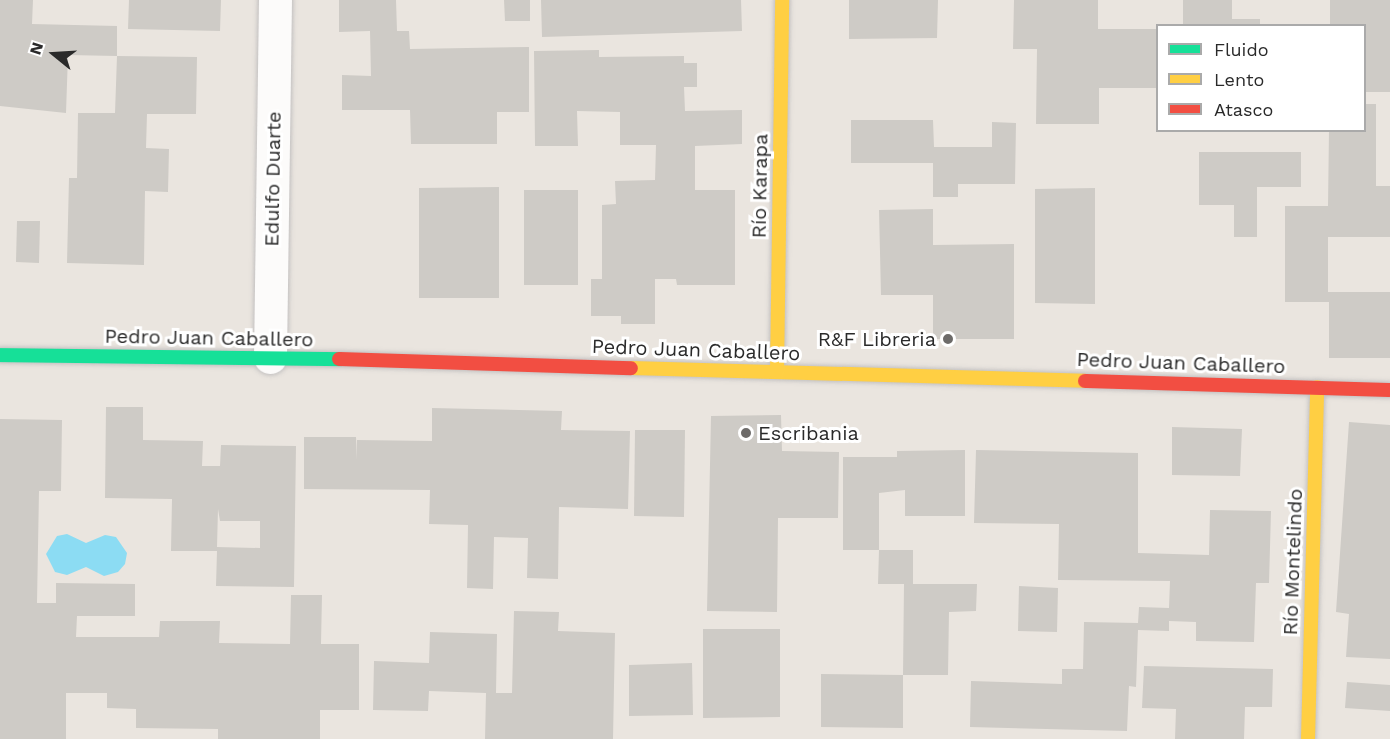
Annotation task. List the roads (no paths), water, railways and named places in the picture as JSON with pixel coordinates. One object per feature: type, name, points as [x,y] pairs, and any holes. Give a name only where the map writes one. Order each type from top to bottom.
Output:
[{"type":"street","name":"Edulfo Duarte","points":[[270,357],[276,0]]},
{"type":"street","name":"Río Karapa","points":[[777,372],[782,0]]},
{"type":"street","name":"Pedro Juan Caballero","points":[[0,355],[270,357],[1390,390]]},
{"type":"street","name":"Río Montelindo","points":[[1308,739],[1317,387]]},
{"type":"water","points":[[67,534],[86,543],[105,535],[116,537],[127,553],[125,564],[118,572],[104,576],[86,567],[67,575],[55,572],[46,554],[57,536]]},
{"type":"place","name":"R&F Libreria","points":[[948,339]]},
{"type":"place","name":"Escribania","points":[[746,433]]}]
